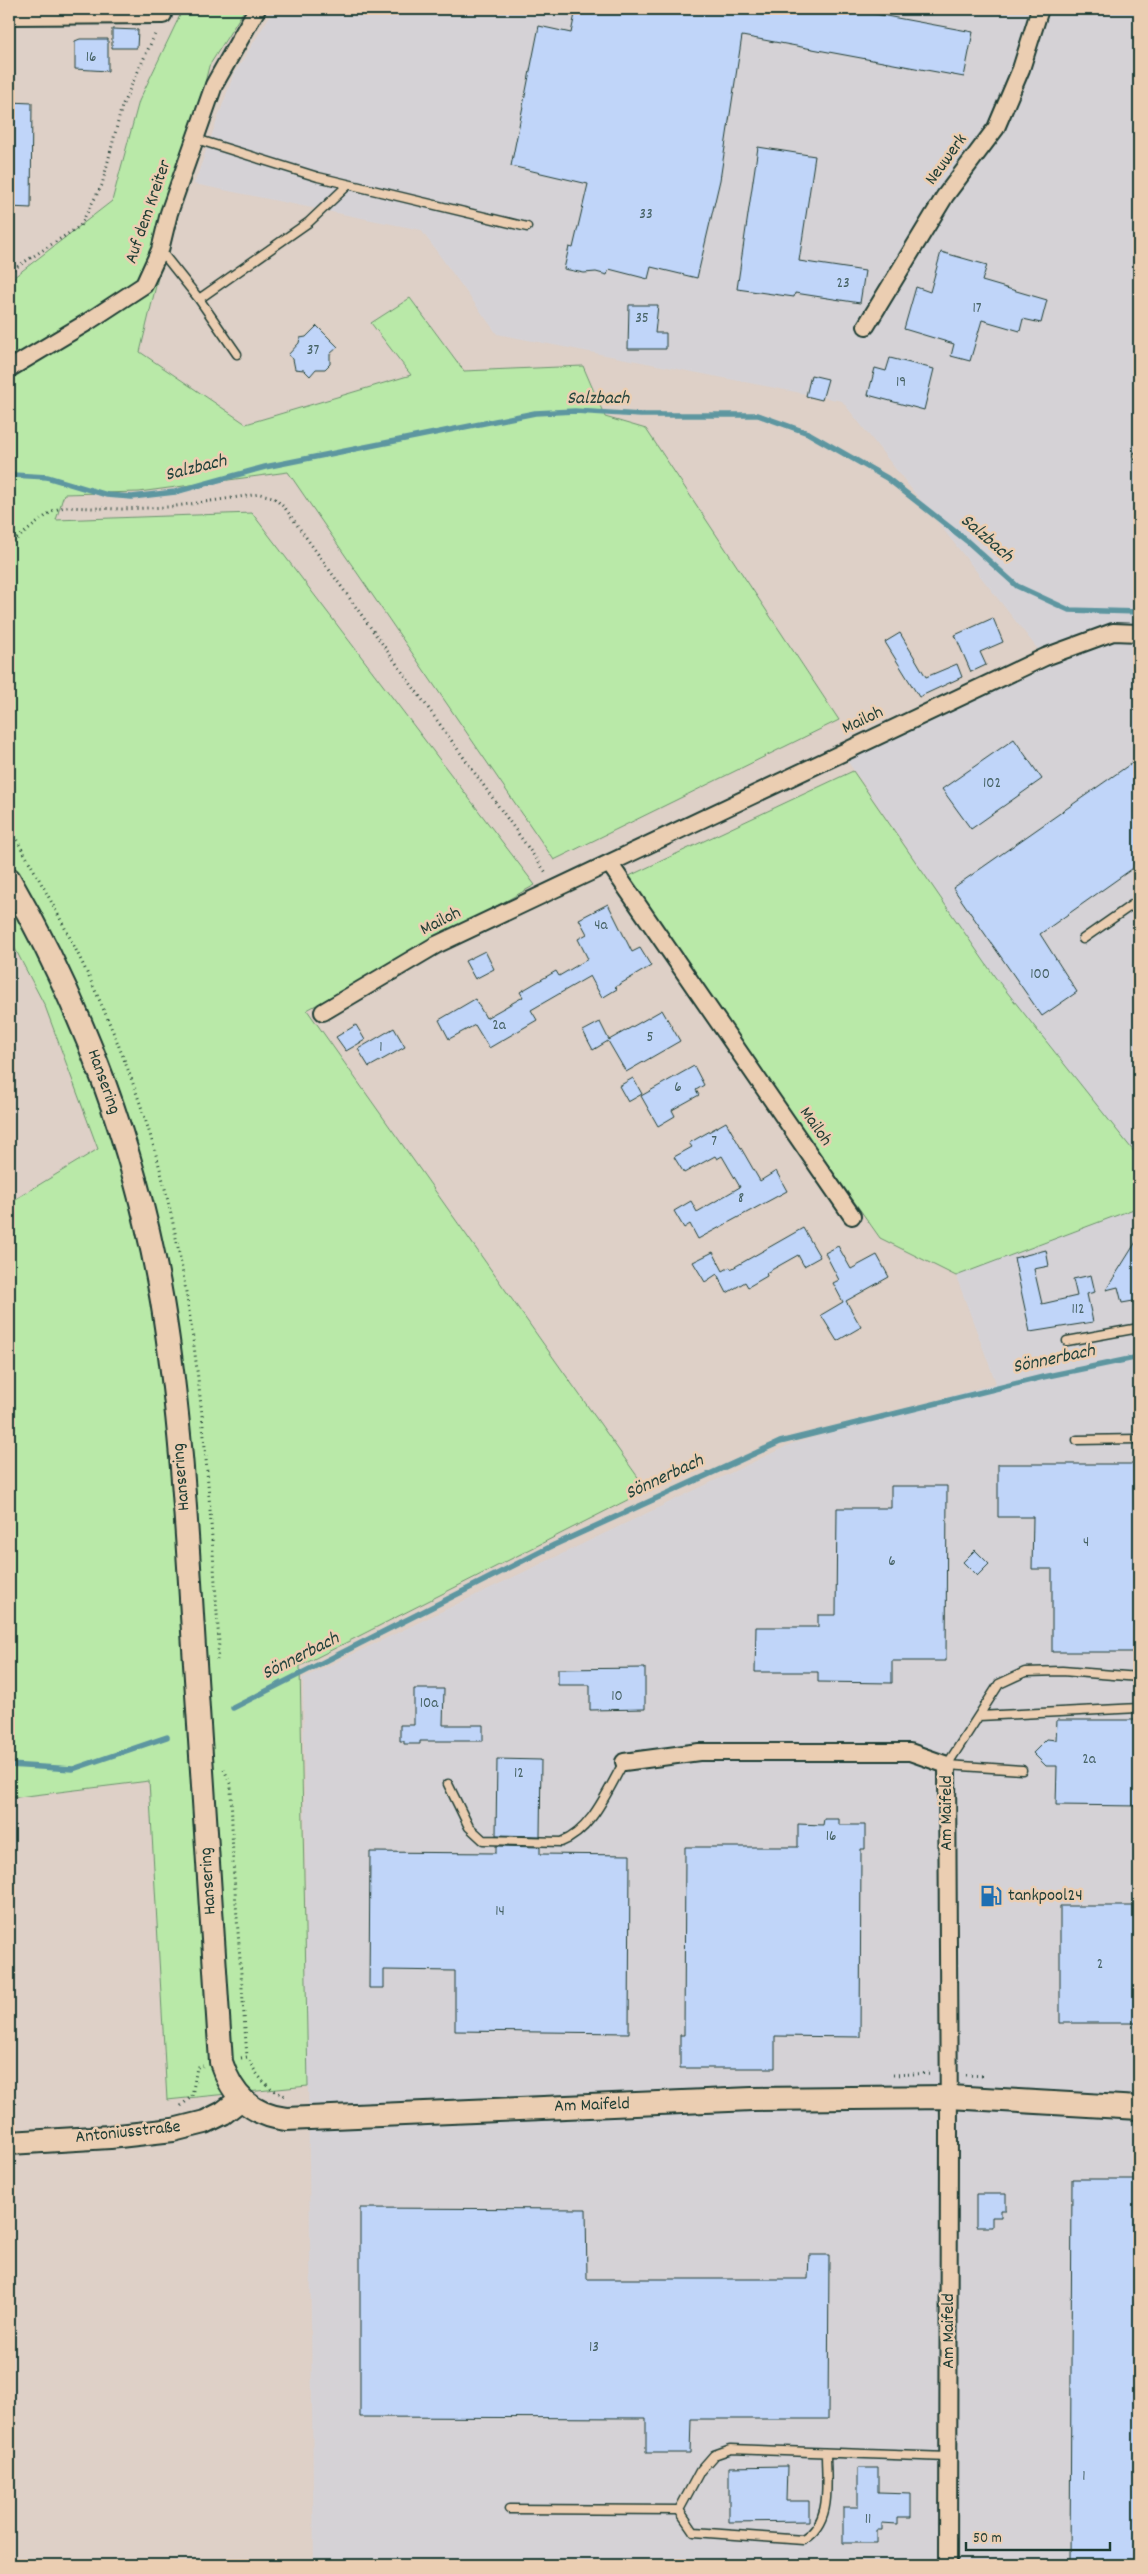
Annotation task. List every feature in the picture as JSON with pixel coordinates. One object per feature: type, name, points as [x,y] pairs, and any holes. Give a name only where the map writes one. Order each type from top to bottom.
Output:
[{"type":"street","name":"Auf dem Kreiter","points":[[9,368],[86,323],[144,285],[160,250],[169,213],[214,85],[257,9]]},
{"type":"street","name":"Neuwerk","points":[[866,326],[945,196],[996,128],[1021,69],[1040,9]]},
{"type":"street","points":[[9,16],[164,15]]},
{"type":"street","name":"Mailoh","points":[[323,1012],[436,945],[1045,657],[1113,632],[1139,634]]},
{"type":"street","name":"Mailoh","points":[[609,863],[852,1216]]},
{"type":"street","name":"Hansering","points":[[9,879],[59,974],[92,1050],[120,1128],[139,1198],[162,1301],[183,1480],[221,2062],[232,2089],[241,2099]]},
{"type":"street","name":"Am Maifeld","points":[[624,1762],[699,1752],[910,1752],[947,1765],[949,2097],[948,2565]]},
{"type":"street","name":"Am Maifeld","points":[[241,2099],[261,2114],[286,2119],[752,2099],[949,2097],[1139,2108]]},
{"type":"street","name":"Antoniusstraße","points":[[9,2143],[110,2137],[174,2130],[205,2122],[223,2113],[241,2099]]},
{"type":"lane","points":[[196,139],[318,178],[527,227]]},
{"type":"lane","points":[[199,299],[309,222],[348,184]]},
{"type":"lane","points":[[160,250],[199,299],[237,354]]},
{"type":"lane","points":[[1083,939],[1139,900]]},
{"type":"lane","points":[[1067,1341],[1139,1328]]},
{"type":"lane","points":[[1076,1440],[1139,1439]]},
{"type":"lane","points":[[1022,1770],[947,1765],[999,1684],[1025,1672],[1062,1671],[1139,1677]]},
{"type":"lane","points":[[979,1716],[1139,1708]]},
{"type":"lane","points":[[448,1784],[469,1827],[483,1840],[561,1842],[572,1838],[591,1818],[624,1762]]},
{"type":"lane","points":[[679,2510],[700,2472],[714,2455],[730,2449],[948,2458]]},
{"type":"lane","points":[[679,2510],[694,2532],[803,2540],[813,2534],[822,2521],[826,2497],[826,2453]]},
{"type":"lane","points":[[509,2509],[679,2510]]},
{"type":"path","points":[[9,272],[80,226],[102,185],[122,106],[164,15]]},
{"type":"path","points":[[9,545],[52,511],[64,507],[122,509],[169,507],[260,494],[272,497],[285,508],[555,888]]},
{"type":"shaded area","points":[[274,9],[1139,9],[1139,1158],[995,977],[842,753],[1044,657],[842,401],[497,334],[421,230],[194,184],[233,76]]},
{"type":"shaded area","points":[[1139,1207],[1139,2565],[314,2565],[303,1678],[791,1444],[996,1383],[956,1276]]},
{"type":"green space","points":[[183,9],[245,9],[209,66],[140,352],[246,424],[411,375],[371,323],[410,298],[464,371],[583,366],[605,417],[646,429],[839,720],[554,860],[288,472],[139,492],[64,494],[56,520],[252,513],[535,885],[307,1010],[647,1490],[300,1666],[308,2086],[167,2100],[149,1781],[18,1797],[9,1795],[9,1203],[98,1149],[45,1006],[9,937],[9,281],[112,201],[139,101]]},
{"type":"green space","points":[[853,771],[995,977],[1139,1158],[1139,1207],[956,1276],[880,1238],[625,878]]},
{"type":"building","points":[[576,9],[848,9],[973,32],[964,77],[742,36],[720,180],[697,278],[651,267],[648,279],[609,269],[607,275],[564,269],[569,247],[573,248],[588,184],[511,166],[539,26],[571,33]]},
{"type":"building","points":[[112,29],[138,30],[137,48],[112,48]]},
{"type":"building","points":[[80,39],[108,39],[108,71],[75,69],[75,41]]},
{"type":"building","points":[[9,102],[32,103],[31,208],[9,207]]},
{"type":"building","points":[[758,147],[815,156],[799,261],[865,271],[860,303],[795,293],[794,297],[737,289]]},
{"type":"building","points":[[941,252],[987,265],[982,281],[1047,300],[1041,323],[1023,319],[1020,331],[982,320],[970,361],[951,356],[954,344],[904,329],[916,287],[930,292]]},
{"type":"building","points":[[629,305],[658,305],[655,333],[666,333],[666,349],[628,349]]},
{"type":"building","points":[[317,326],[338,347],[330,354],[330,364],[325,369],[316,369],[310,376],[304,370],[295,369],[293,359],[288,355],[299,343],[300,338],[306,337]]},
{"type":"building","points":[[890,358],[934,369],[924,410],[868,395],[875,368],[886,371]]},
{"type":"building","points":[[811,375],[828,379],[822,400],[806,396]]},
{"type":"building","points":[[993,618],[1003,642],[980,652],[986,665],[971,672],[955,635]]},
{"type":"building","points":[[900,633],[926,677],[957,664],[962,677],[919,697],[885,642]]},
{"type":"building","points":[[1014,739],[1042,779],[971,829],[942,789]]},
{"type":"building","points":[[1139,758],[1139,864],[1040,934],[1077,992],[1042,1016],[953,888]]},
{"type":"building","points":[[608,904],[632,952],[640,948],[651,966],[615,987],[617,989],[602,998],[590,976],[531,1010],[537,1020],[489,1048],[475,1025],[449,1039],[439,1020],[475,999],[486,1018],[523,997],[520,992],[556,971],[559,976],[588,959],[578,939],[587,934],[579,919]]},
{"type":"building","points":[[485,951],[494,969],[475,979],[465,961]]},
{"type":"building","points":[[662,1010],[680,1041],[626,1072],[608,1041],[593,1050],[583,1031],[600,1022],[609,1040]]},
{"type":"building","points":[[356,1025],[365,1040],[346,1051],[336,1037]]},
{"type":"building","points":[[394,1028],[405,1047],[369,1067],[358,1049]]},
{"type":"building","points":[[694,1066],[704,1085],[696,1090],[699,1095],[672,1110],[675,1116],[658,1126],[641,1096]]},
{"type":"building","points":[[633,1078],[642,1094],[628,1102],[619,1086]]},
{"type":"building","points":[[726,1122],[760,1181],[776,1171],[787,1191],[698,1239],[690,1224],[684,1228],[674,1211],[691,1201],[697,1212],[740,1187],[722,1156],[717,1159],[715,1156],[684,1173],[674,1157],[692,1147],[689,1143]]},
{"type":"building","points":[[803,1228],[820,1257],[804,1266],[798,1255],[766,1273],[767,1276],[748,1287],[745,1282],[727,1293],[717,1274],[705,1282],[693,1262],[713,1252],[723,1271],[730,1267],[731,1269]]},
{"type":"building","points":[[1139,1237],[1139,1300],[1122,1303],[1118,1287],[1106,1290]]},
{"type":"building","points":[[838,1246],[851,1269],[877,1255],[889,1277],[846,1301],[861,1327],[837,1341],[821,1315],[843,1302],[833,1283],[839,1280],[825,1253]]},
{"type":"building","points":[[1046,1250],[1049,1266],[1034,1269],[1042,1304],[1077,1296],[1073,1279],[1091,1275],[1095,1292],[1087,1294],[1093,1322],[1030,1332],[1014,1258]]},
{"type":"building","points":[[998,1464],[1139,1464],[1139,1652],[1052,1652],[1052,1569],[1032,1569],[1033,1517],[998,1517]]},
{"type":"building","points":[[891,1486],[947,1486],[946,1661],[892,1661],[892,1683],[818,1682],[818,1672],[755,1672],[756,1627],[818,1627],[818,1615],[836,1615],[837,1508],[891,1508]]},
{"type":"building","points":[[975,1550],[989,1564],[977,1576],[963,1562]]},
{"type":"building","points":[[645,1668],[645,1709],[590,1710],[590,1685],[558,1685],[558,1669]]},
{"type":"building","points":[[414,1689],[444,1689],[443,1725],[483,1725],[483,1741],[420,1741],[420,1744],[404,1744],[404,1741],[400,1741],[400,1725],[414,1725]]},
{"type":"building","points":[[1057,1720],[1139,1720],[1139,1806],[1056,1805],[1057,1766],[1046,1766],[1033,1753],[1047,1739],[1056,1740]]},
{"type":"building","points":[[497,1759],[541,1760],[540,1836],[496,1835]]},
{"type":"building","points":[[824,1819],[839,1819],[839,1825],[865,1825],[865,1849],[861,1849],[860,2037],[775,2036],[775,2068],[680,2068],[680,2035],[684,2035],[685,1847],[798,1847],[798,1824],[823,1825]]},
{"type":"building","points":[[496,1846],[540,1847],[540,1854],[630,1855],[629,2033],[455,2031],[455,1971],[384,1970],[384,1988],[369,1988],[370,1852],[496,1853]]},
{"type":"building","points":[[1060,1906],[1139,1906],[1139,2023],[1060,2023]]},
{"type":"building","points":[[1072,2179],[1139,2179],[1139,2565],[1070,2565]]},
{"type":"building","points":[[976,2194],[1006,2194],[1006,2210],[1001,2210],[1001,2217],[992,2217],[992,2227],[976,2227]]},
{"type":"building","points":[[360,2208],[586,2209],[587,2279],[808,2279],[809,2255],[829,2255],[828,2419],[691,2419],[690,2453],[646,2453],[646,2418],[360,2417]]},
{"type":"building","points":[[787,2466],[786,2501],[809,2501],[809,2521],[729,2522],[729,2467]]},
{"type":"building","points":[[858,2468],[878,2468],[878,2492],[911,2493],[911,2517],[897,2517],[897,2524],[882,2523],[882,2530],[877,2530],[877,2543],[843,2543],[843,2507],[858,2507]]},
{"type":"waterway","name":"Salzbach","points":[[9,478],[13,475],[47,477],[107,495],[132,497],[175,492],[265,467],[535,413],[575,411],[641,415],[758,415],[808,433],[887,478],[967,541],[1017,586],[1069,610],[1139,612]]},
{"type":"waterway","name":"Sönnerbach","points":[[233,1708],[554,1545],[780,1442],[1043,1377],[1139,1357]]},
{"type":"waterway","name":"Sönnerbach","points":[[9,1765],[73,1769],[167,1737]]},
{"type":"place","name":"tankpool24","points":[[991,1896]]}]
